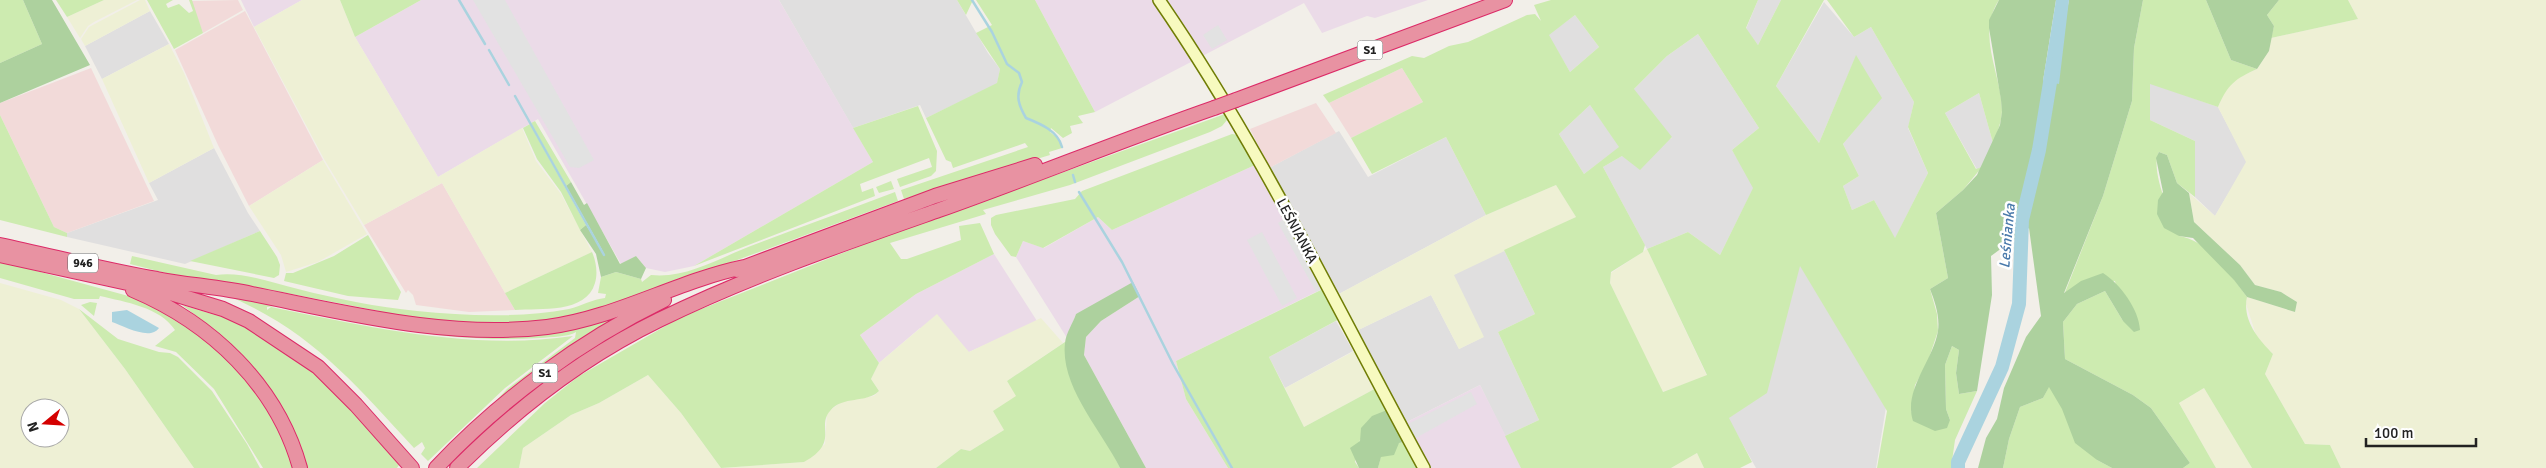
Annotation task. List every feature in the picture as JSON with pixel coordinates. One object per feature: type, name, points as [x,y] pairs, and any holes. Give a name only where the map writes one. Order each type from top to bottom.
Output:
[{"type":"highway","name":"S1","points":[[457,468],[547,391],[620,342],[657,321],[732,288],[858,238],[1505,0]]},
{"type":"highway","name":"S1","points":[[436,468],[500,408],[540,377],[612,329],[668,298],[744,267],[935,196],[1006,173],[1106,146]]},
{"type":"highway","name":"946","points":[[0,245],[157,279]]},
{"type":"highway","name":"946","points":[[0,254],[87,275]]},
{"type":"highway","points":[[157,279],[250,293],[393,321],[448,327],[514,329],[579,321],[718,272],[744,267]]},
{"type":"highway","points":[[87,275],[126,282],[194,300],[249,321],[318,367],[415,464]]},
{"type":"highway","points":[[87,275],[156,300],[190,320],[226,349],[256,382],[274,407],[300,468]]},
{"type":"highway","points":[[157,279],[252,312],[306,346],[350,386],[415,464]]},
{"type":"street","name":"LEŚNIANKA","points":[[1159,0],[1212,79],[1257,156],[1424,468]]},
{"type":"shaded area","points":[[238,0],[243,10],[203,33],[191,1]]},
{"type":"shaded area","points":[[241,0],[302,0],[254,27]]},
{"type":"shaded area","points":[[421,0],[779,0],[873,162],[694,266],[665,272],[646,268],[636,256],[621,264],[538,119],[438,177],[355,37]]},
{"type":"shaded area","points":[[473,0],[505,0],[594,160],[579,168],[570,167]]},
{"type":"shaded area","points":[[779,0],[957,0],[988,53],[1000,69],[997,84],[926,118],[920,105],[853,128]]},
{"type":"shaded area","points":[[1035,0],[1428,0],[1375,18],[1367,16],[1322,33],[1304,3],[1095,112]]},
{"type":"shaded area","points":[[1758,0],[1781,0],[1758,45],[1746,29]]},
{"type":"shaded area","points":[[1824,2],[1854,37],[1871,27],[1914,102],[1908,128],[1928,173],[1895,239],[1874,200],[1852,210],[1843,186],[1859,176],[1843,144],[1881,98],[1856,56],[1819,143],[1776,86]]},
{"type":"shaded area","points":[[150,11],[169,44],[102,79],[85,46]]},
{"type":"shaded area","points":[[245,11],[323,160],[249,206],[218,145],[175,50]]},
{"type":"shaded area","points":[[1575,15],[1599,47],[1570,72],[1548,35]]},
{"type":"shaded area","points":[[1218,25],[1227,40],[1212,49],[1203,35]]},
{"type":"shaded area","points":[[1698,34],[1759,128],[1732,150],[1886,407],[1876,468],[1756,468],[1728,418],[1767,392],[1753,189],[1720,255],[1688,232],[1647,249],[1603,167],[1622,156],[1672,138],[1633,90],[1667,56]]},
{"type":"shaded area","points":[[91,68],[154,201],[67,233],[54,227],[0,115],[0,103]]},
{"type":"shaded area","points":[[1402,68],[1423,102],[1351,138],[1329,103]]},
{"type":"shaded area","points":[[2150,83],[2218,107],[2247,162],[2215,216],[2195,197],[2195,141],[2150,120]]},
{"type":"shaded area","points":[[1979,93],[1993,143],[1979,173],[1945,113]]},
{"type":"shaded area","points":[[1316,103],[1336,133],[1269,168],[1250,129]]},
{"type":"shaded area","points":[[1590,105],[1620,147],[1584,174],[1559,134]]},
{"type":"shaded area","points":[[1339,131],[1368,177],[1446,137],[1486,215],[1337,295],[1269,168]]},
{"type":"shaded area","points":[[214,148],[248,213],[260,231],[185,264],[67,237],[67,233],[158,200],[149,183]]},
{"type":"shaded area","points":[[1255,165],[1322,289],[1176,361],[1186,399],[1228,468],[1146,468],[1084,355],[1086,337],[1101,321],[1140,296],[1076,314],[1067,338],[1016,257],[1023,241],[1044,248],[1098,217],[1112,230]]},
{"type":"shaded area","points":[[442,183],[515,310],[469,312],[416,305],[413,295],[408,290],[406,293],[364,225]]},
{"type":"shaded area","points":[[1284,219],[1322,289],[1316,292],[1278,223]]},
{"type":"shaded area","points":[[1262,232],[1297,298],[1282,306],[1247,240]]},
{"type":"shaded area","points":[[1504,250],[1535,314],[1498,332],[1539,420],[1505,436],[1480,385],[1401,425],[1352,333],[1431,295],[1459,349],[1483,337],[1453,275]]},
{"type":"shaded area","points":[[994,254],[1037,321],[969,352],[920,328],[879,363],[860,335],[916,294]]},
{"type":"shaded area","points":[[1336,321],[1353,351],[1285,388],[1269,357]]},
{"type":"shaded area","points":[[1480,385],[1522,468],[1424,468],[1401,425]]},
{"type":"shaded area","points":[[1471,392],[1477,404],[1414,439],[1406,425]]},
{"type":"green space","points":[[0,0],[23,0],[42,44],[0,63]]},
{"type":"green space","points":[[23,0],[52,0],[90,65],[0,103],[0,63],[42,44]]},
{"type":"green space","points":[[56,0],[104,0],[67,17]]},
{"type":"green space","points":[[104,0],[137,0],[88,26],[80,38],[67,17]]},
{"type":"green space","points":[[140,0],[145,0],[150,11],[85,46],[81,39],[89,27]]},
{"type":"green space","points":[[147,0],[173,0],[166,4],[168,8],[179,4],[189,13],[193,11],[189,0],[192,0],[203,33],[174,49]]},
{"type":"green space","points":[[302,0],[340,0],[355,37],[438,177],[522,128],[536,161],[561,194],[592,252],[505,293],[442,183],[364,225],[324,159],[254,27]]},
{"type":"green space","points":[[340,0],[421,0],[355,37]]},
{"type":"green space","points":[[957,0],[973,0],[966,15]]},
{"type":"green space","points":[[976,0],[1035,0],[1095,112],[1078,116],[1083,123],[1070,126],[1072,133],[1063,138],[1051,128],[1050,132],[1060,140],[1062,148],[1049,152],[1050,155],[904,199],[901,190],[1028,147],[1025,143],[953,168],[951,162],[946,160],[926,118],[997,83],[1000,69],[976,33],[992,25]]},
{"type":"green space","points":[[1551,0],[1758,0],[1746,28],[1758,45],[1781,0],[1824,0],[1776,86],[1819,143],[1856,55],[1882,98],[1843,144],[1859,176],[1843,186],[1852,210],[1874,200],[1895,238],[1928,173],[1908,127],[1914,102],[1871,27],[1854,37],[1827,0],[1999,0],[1992,13],[1990,27],[1992,54],[2002,110],[1993,143],[1979,93],[1945,113],[1976,169],[1982,167],[1963,190],[1936,213],[1948,278],[1930,289],[1937,314],[1938,331],[1927,364],[1915,385],[1911,412],[1950,420],[1946,409],[1945,365],[1952,346],[1959,350],[1956,373],[1959,394],[1977,391],[1955,440],[1951,468],[1877,468],[1887,411],[1800,266],[1767,393],[1729,418],[1752,462],[1740,468],[1704,468],[1697,453],[1671,468],[1521,468],[1505,436],[1539,420],[1498,332],[1535,314],[1504,250],[1576,217],[1556,185],[1486,215],[1446,137],[1372,174],[1351,138],[1423,102],[1402,68],[1329,103],[1323,95],[1412,56],[1424,58],[1449,46],[1468,42],[1527,15],[1535,14],[1541,21],[1534,5]],"holes":[[[1575,15],[1599,47],[1570,72],[1549,35]],[[1698,34],[1759,128],[1732,150],[1753,188],[1720,255],[1688,232],[1647,249],[1707,375],[1663,392],[1610,283],[1611,272],[1643,252],[1645,245],[1603,167],[1622,156],[1640,170],[1672,137],[1634,89],[1667,56]],[[1590,105],[1619,147],[1584,174],[1559,134]]]},
{"type":"green space","points":[[1999,0],[2056,0],[2043,81],[2053,83],[2069,0],[2143,0],[2134,48],[2132,101],[2103,196],[2064,293],[2081,281],[2103,273],[2128,298],[2139,322],[2140,330],[2134,332],[2123,321],[2105,291],[2077,304],[2063,322],[2065,359],[2133,395],[2151,408],[2190,463],[2183,468],[2112,468],[2097,460],[2075,443],[2062,409],[2049,387],[2043,398],[2020,407],[2009,439],[2003,468],[1978,468],[1986,438],[1997,419],[2004,388],[2026,337],[2041,316],[2029,228],[1991,256],[1992,295],[1977,391],[1959,394],[1956,373],[1959,350],[1952,346],[1945,365],[1946,409],[1950,420],[1947,428],[1935,431],[1913,421],[1911,409],[1915,387],[1931,353],[1938,331],[1938,315],[1930,289],[1948,278],[1936,213],[1977,175],[2000,125],[2001,100],[1989,28],[1989,20]]},
{"type":"green space","points":[[2143,0],[2206,0],[2231,60],[2257,69],[2233,83],[2218,107],[2150,84],[2150,120],[2195,141],[2195,197],[2177,183],[2167,155],[2159,152],[2157,170],[2159,182],[2179,236],[2200,244],[2209,251],[2226,269],[2247,297],[2247,314],[2252,328],[2273,354],[2265,374],[2305,444],[2330,445],[2341,468],[2252,468],[2204,388],[2179,403],[2216,468],[2183,468],[2190,463],[2151,408],[2133,395],[2065,359],[2063,322],[2077,304],[2105,291],[2123,321],[2115,281],[2064,295],[2103,196],[2132,101],[2134,48]]},
{"type":"green space","points":[[2206,0],[2279,0],[2267,15],[2274,26],[2269,51],[2257,69],[2231,60]]},
{"type":"green space","points":[[2279,0],[2348,0],[2358,19],[2271,38],[2274,26],[2267,15]]},
{"type":"green space","points":[[2348,0],[2546,0],[2546,468],[2341,468],[2330,445],[2305,444],[2265,374],[2273,354],[2257,338],[2246,304],[2247,297],[2295,312],[2297,302],[2281,292],[2255,285],[2240,265],[2194,222],[2189,193],[2215,216],[2246,162],[2218,107],[2224,93],[2235,79],[2257,69],[2269,51],[2271,38],[2358,19]]},
{"type":"green space","points":[[169,44],[184,73],[214,148],[149,183],[102,79]]},
{"type":"green space","points":[[918,106],[937,151],[936,171],[931,176],[900,187],[897,179],[932,167],[929,158],[860,184],[862,192],[873,188],[875,196],[694,266],[873,162],[853,128]]},
{"type":"green space","points":[[1225,114],[1227,120],[1222,126],[1210,132],[1070,185],[983,210],[986,214],[890,243],[901,259],[907,259],[961,240],[959,226],[980,223],[994,254],[916,294],[860,335],[879,363],[871,379],[879,391],[874,395],[835,406],[826,417],[825,435],[821,448],[815,455],[804,462],[721,468],[681,413],[648,375],[599,403],[571,415],[523,448],[519,468],[477,468],[545,403],[579,376],[681,317],[883,237]]},
{"type":"green space","points":[[0,115],[54,227],[67,233],[67,237],[0,220]]},
{"type":"green space","points":[[535,121],[571,182],[566,186],[531,123]]},
{"type":"green space","points":[[530,124],[586,225],[580,230],[561,192],[537,159],[523,128]]},
{"type":"green space","points":[[1232,134],[1238,135],[1255,165],[1112,230],[1098,217],[1043,248],[1023,241],[1016,257],[1011,256],[995,234],[991,225],[991,218],[996,215],[1075,199],[1082,191]]},
{"type":"green space","points":[[2159,152],[2167,155],[2177,183],[2189,193],[2194,222],[2240,265],[2255,285],[2281,292],[2297,302],[2295,312],[2247,297],[2234,280],[2193,238],[2179,236],[2164,228],[2157,214],[2158,200],[2163,192],[2156,158]]},
{"type":"green space","points":[[323,160],[367,234],[318,262],[286,272],[281,255],[249,206]]},
{"type":"green space","points":[[891,181],[894,189],[879,193],[876,187]]},
{"type":"green space","points":[[571,182],[584,205],[587,203],[620,264],[636,256],[646,268],[641,279],[616,272],[601,277],[596,254],[580,230],[586,225],[605,255],[566,186]]},
{"type":"green space","points":[[1556,185],[1576,217],[1454,275],[1484,337],[1459,349],[1431,295],[1352,333],[1337,295],[1486,215]]},
{"type":"green space","points":[[895,192],[898,201],[579,318],[554,322],[479,324],[379,314],[379,311],[234,283],[174,275],[130,264],[132,256],[216,275],[247,276],[313,293],[402,309],[474,315],[532,314],[569,309],[605,298],[606,294],[598,293],[601,277],[616,272],[641,279],[642,282],[651,275],[678,274],[692,270],[773,237]]},
{"type":"green space","points":[[260,231],[280,265],[279,275],[274,278],[190,261]]},
{"type":"green space","points":[[368,235],[401,292],[398,300],[348,296],[284,281],[286,273],[293,273],[334,256]]},
{"type":"green space","points":[[1647,249],[1707,376],[1662,392],[1610,283],[1611,273]]},
{"type":"green space","points":[[592,252],[595,259],[596,279],[590,293],[582,300],[572,305],[549,309],[515,310],[505,293]]},
{"type":"green space","points":[[0,261],[132,297],[173,315],[216,348],[249,382],[266,406],[297,468],[263,468],[214,389],[176,352],[155,346],[175,330],[160,316],[141,307],[100,296],[99,299],[74,299],[0,278]]},
{"type":"green space","points":[[1133,282],[1140,296],[1101,321],[1086,337],[1084,355],[1146,468],[1120,468],[1075,392],[1065,359],[1065,343],[1076,314]]},
{"type":"green space","points":[[0,283],[61,300],[79,309],[125,369],[194,468],[0,468]]},
{"type":"green space","points":[[1327,287],[1343,317],[1269,357],[1304,427],[1380,386],[1392,408],[1360,440],[1355,462],[1359,468],[1228,468],[1186,399],[1176,361]]},
{"type":"green space","points":[[151,293],[235,319],[311,367],[401,462],[397,468],[304,468],[266,390]],"holes":[[[179,303],[222,317],[182,305],[223,336],[178,305]]]},
{"type":"green space","points":[[226,295],[441,332],[627,311],[571,345],[493,404],[507,389],[575,338],[576,332],[564,336],[540,338],[473,338],[407,331],[275,306],[267,307],[267,310],[271,307],[383,329],[459,339],[535,340],[573,336],[505,388],[428,461],[421,454],[425,448],[422,442],[414,448],[329,360],[282,325],[256,309]]},
{"type":"green space","points":[[90,302],[97,303],[94,316],[81,305]]},
{"type":"green space","points":[[79,309],[118,339],[159,352],[170,353],[178,357],[212,391],[247,444],[260,468],[194,468],[125,369]]},
{"type":"green space","points":[[937,314],[969,352],[1041,318],[1063,343],[1007,381],[1017,396],[1004,430],[970,451],[961,449],[936,468],[721,468],[804,462],[825,444],[827,413],[841,402],[874,396],[879,391],[871,379],[879,363]]},
{"type":"green space","points":[[1065,342],[1066,359],[1120,468],[936,468],[961,449],[970,451],[1004,430],[993,411],[1016,396],[1007,381]]},
{"type":"green space","points":[[1360,348],[1380,386],[1304,427],[1285,388]]},
{"type":"green space","points":[[648,375],[681,413],[721,468],[519,468],[523,448],[571,415],[599,403]]},
{"type":"green space","points":[[2049,386],[2097,460],[2112,468],[2003,468],[2009,439],[2020,407],[2043,398]]},
{"type":"green space","points":[[2204,388],[2252,468],[2216,468],[2179,403]]},
{"type":"green space","points":[[1392,408],[1410,441],[1399,443],[1394,455],[1381,457],[1378,468],[1359,468],[1350,448],[1360,441],[1361,428],[1372,416]]},
{"type":"green space","points":[[1410,441],[1424,468],[1378,468],[1381,456],[1399,443]]},
{"type":"green space","points":[[1697,453],[1704,468],[1671,468]]},
{"type":"water","points":[[2056,0],[2069,0],[2059,84],[2043,81]]},
{"type":"water","points":[[127,310],[159,328],[155,332],[143,333],[112,322],[112,312]]},
{"type":"waterway","points":[[459,0],[485,44]]},
{"type":"waterway","points":[[972,0],[992,32],[1007,64],[1019,73],[1022,82],[1018,96],[1021,109],[1026,118],[1053,132],[1062,147]]},
{"type":"waterway","points":[[489,50],[509,85]]},
{"type":"waterway","name":"Leśnianka","points":[[1958,468],[1958,462],[2002,367],[2019,304],[2022,220],[2039,150],[2053,64]]},
{"type":"waterway","points":[[515,96],[604,255]]},
{"type":"waterway","points":[[1073,175],[1075,182]]},
{"type":"waterway","points":[[1079,192],[1122,262],[1173,364],[1232,468]]}]
